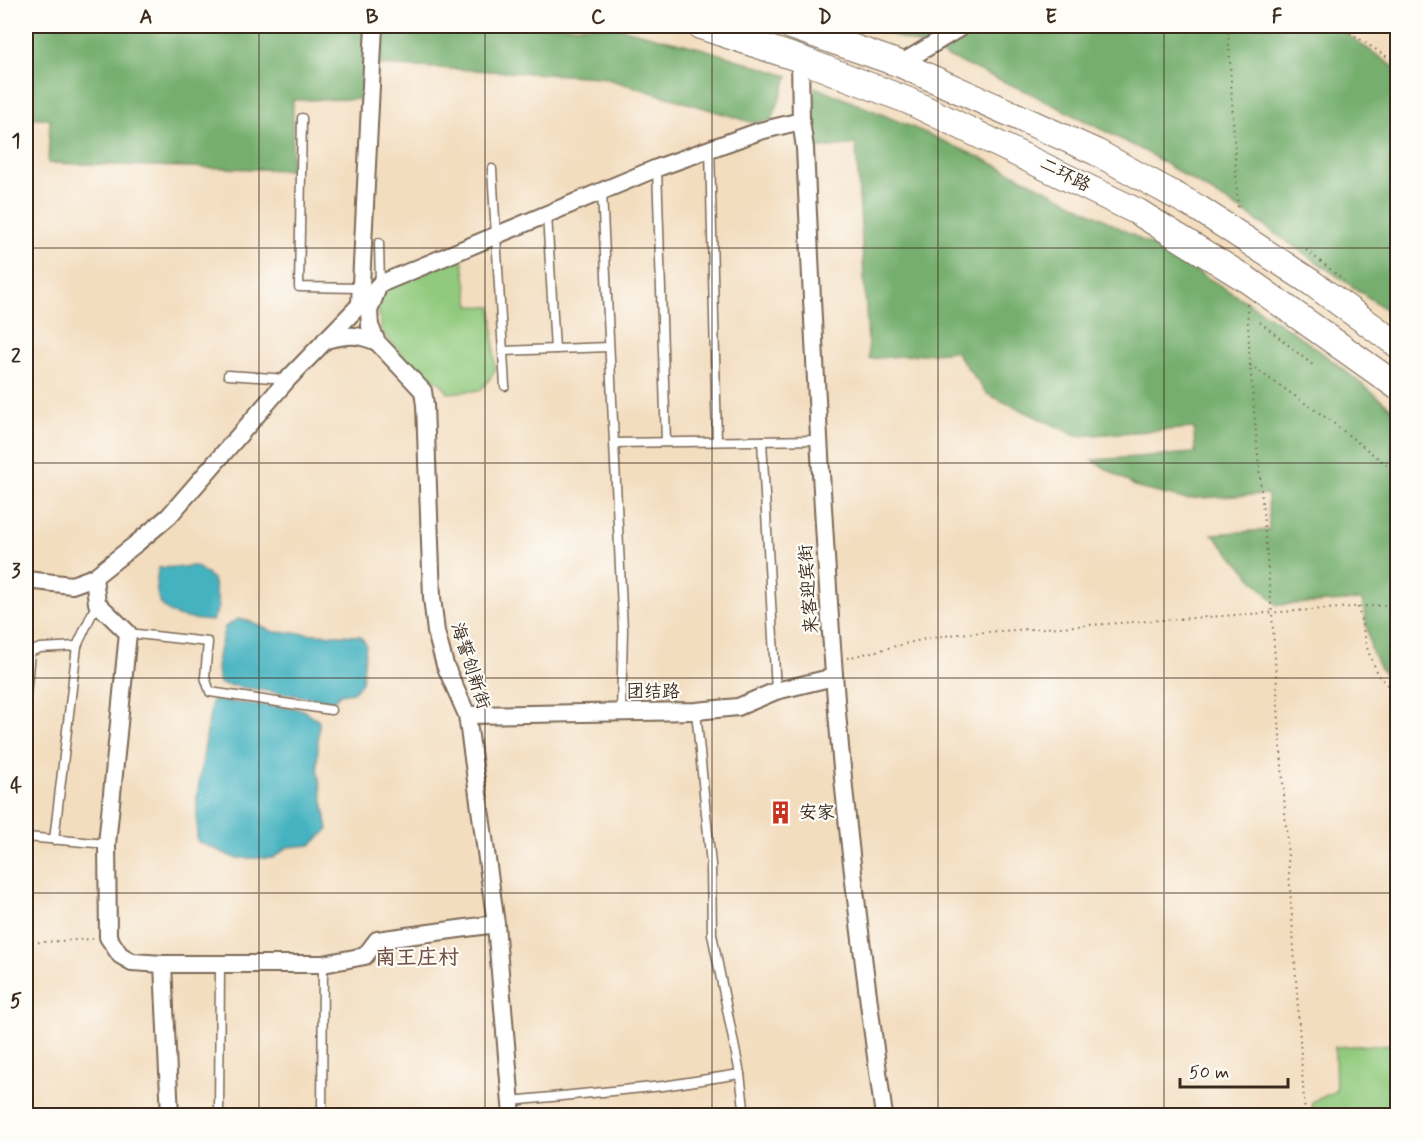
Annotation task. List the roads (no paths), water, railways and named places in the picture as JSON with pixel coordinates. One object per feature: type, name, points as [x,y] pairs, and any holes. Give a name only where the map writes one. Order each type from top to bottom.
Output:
[{"type":"main road","name":"二环路","points":[[700,26],[800,59],[909,101],[1138,212],[1246,279],[1398,387]]},
{"type":"main road","name":"二环路","points":[[791,26],[900,64],[1096,152],[1198,208],[1312,283],[1398,345]]},
{"type":"street","points":[[361,296],[374,26]]},
{"type":"street","points":[[900,64],[963,26]]},
{"type":"street","name":"来客迎宾街","points":[[800,59],[801,121],[805,148],[833,669],[860,936],[884,1116]]},
{"type":"street","points":[[26,580],[72,585],[94,578],[169,516],[288,379],[325,340],[361,296],[380,284],[657,168],[760,131],[801,121]]},
{"type":"street","points":[[376,342],[370,326],[369,311],[380,284]]},
{"type":"street","points":[[325,340],[361,335],[376,342]]},
{"type":"street","name":"海誓创新街","points":[[376,342],[423,391],[432,597],[436,632],[445,665],[467,715],[496,924],[511,1108]]},
{"type":"street","points":[[94,578],[97,603],[128,633],[107,844],[108,938],[120,955],[132,962],[163,964],[323,964],[365,956],[377,940],[496,924]]},
{"type":"street","name":"团结路","points":[[467,715],[696,711],[738,707],[833,669]]},
{"type":"street","points":[[163,964],[170,1116]]},
{"type":"lane","points":[[302,118],[299,287],[361,296]]},
{"type":"lane","points":[[710,148],[717,441]]},
{"type":"lane","points":[[657,168],[666,442]]},
{"type":"lane","points":[[492,169],[505,386]]},
{"type":"lane","points":[[602,192],[623,630],[621,712]]},
{"type":"lane","points":[[547,214],[555,349]]},
{"type":"lane","points":[[379,243],[380,284]]},
{"type":"lane","points":[[503,351],[609,347]]},
{"type":"lane","points":[[228,375],[288,379]]},
{"type":"lane","points":[[614,442],[819,440]]},
{"type":"lane","points":[[762,441],[776,691]]},
{"type":"lane","points":[[54,840],[77,646],[97,603]]},
{"type":"lane","points":[[128,633],[208,642],[205,677],[210,692],[331,710]]},
{"type":"lane","points":[[26,695],[30,652],[40,648],[77,646]]},
{"type":"lane","points":[[696,711],[711,865],[712,934],[740,1074],[746,1116]]},
{"type":"lane","points":[[26,837],[107,844]]},
{"type":"lane","points":[[219,1116],[220,964]]},
{"type":"lane","points":[[322,1116],[323,964]]},
{"type":"lane","points":[[511,1108],[740,1074]]},
{"type":"water","points":[[196,566],[213,579],[219,607],[212,621],[186,618],[170,613],[164,608],[157,592],[159,568]]},
{"type":"water","points":[[238,619],[252,622],[274,632],[360,636],[366,644],[362,683],[353,692],[340,694],[334,701],[221,684],[217,664],[225,627]]},
{"type":"water","points":[[212,700],[301,709],[319,721],[317,767],[328,830],[311,845],[288,847],[273,858],[235,858],[197,841],[197,796]]},
{"type":"place","name":"安家","points":[[781,813]]},
{"type":"district","name":"南王庄村","points":[[417,958]]}]
